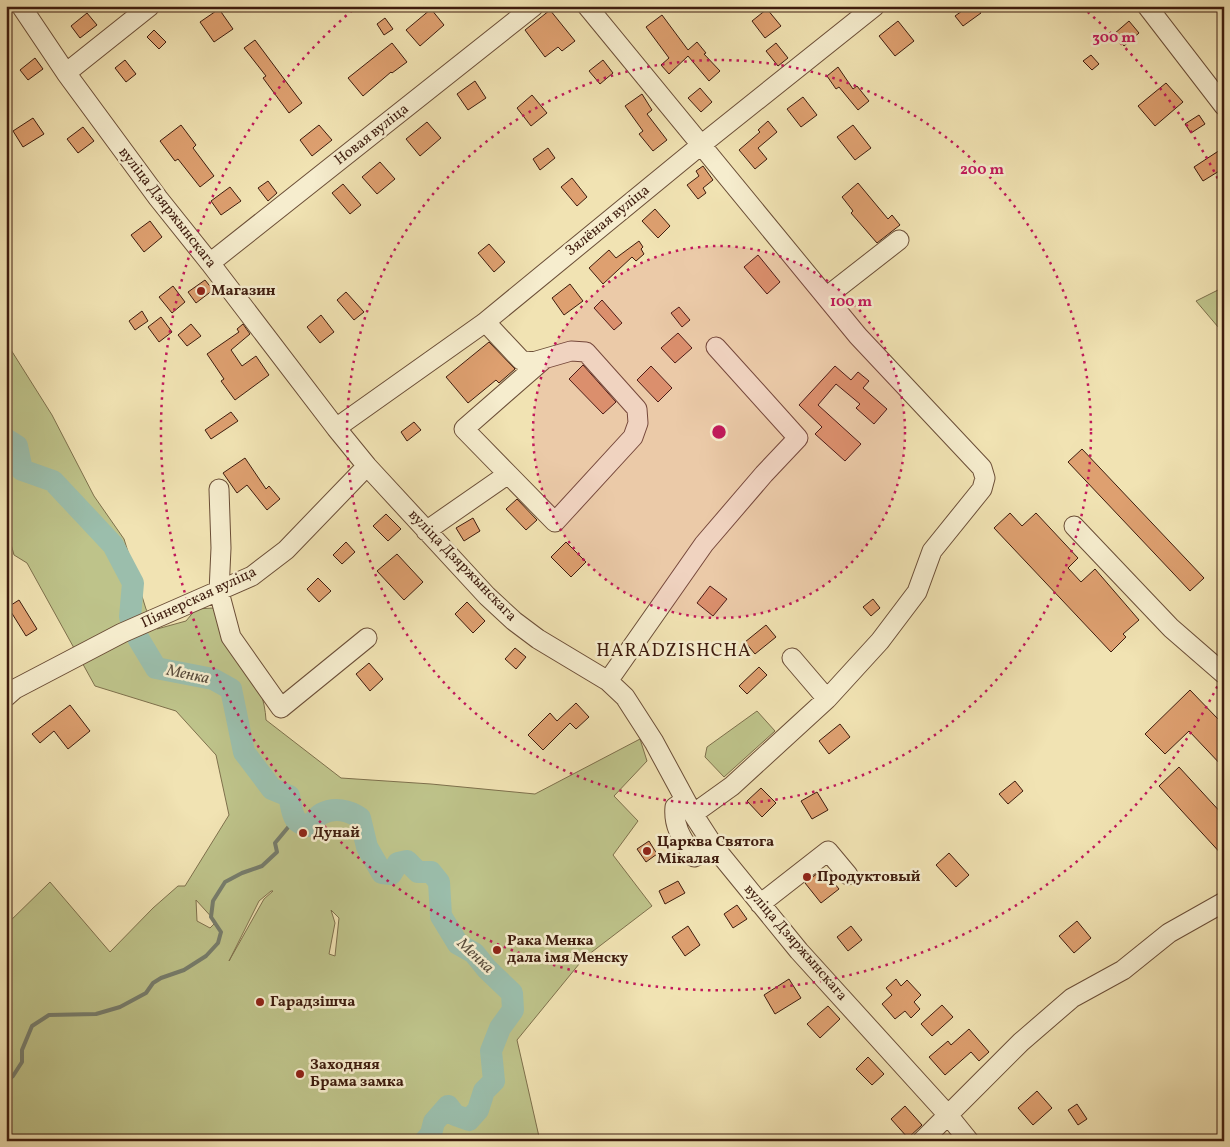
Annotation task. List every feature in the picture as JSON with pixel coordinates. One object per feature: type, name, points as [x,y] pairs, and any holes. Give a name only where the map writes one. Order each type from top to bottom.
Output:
[{"type":"street","name":"вуліца Дзяржынскага","points":[[21,6],[66,73],[158,198],[367,466],[487,596],[514,621],[538,639],[608,681],[625,697],[641,720],[689,807],[675,807],[674,816],[677,831],[694,857],[715,848],[799,951],[948,1115],[969,1141]]},
{"type":"street","points":[[66,73],[150,6]]},
{"type":"street","name":"Новая вуліца","points":[[210,263],[534,6]]},
{"type":"street","points":[[588,6],[858,336],[982,468],[985,478],[982,489],[932,551],[917,592],[880,641],[827,699],[732,786],[689,807]]},
{"type":"street","name":"Зялёная вуліца","points":[[336,428],[484,323],[874,6]]},
{"type":"street","points":[[1147,6],[1224,106]]},
{"type":"street","points":[[826,297],[899,240]]},
{"type":"street","points":[[484,323],[522,360],[533,362],[545,358],[571,351],[586,352],[637,409],[638,423],[633,437],[555,522],[464,429],[545,358]]},
{"type":"street","points":[[608,681],[704,544],[764,474],[798,438],[716,347]]},
{"type":"street","name":"Піянерская вуліца","points":[[6,696],[15,689],[122,633],[252,576],[286,550],[367,466]]},
{"type":"street","points":[[426,531],[508,474]]},
{"type":"street","points":[[219,489],[221,548],[219,592],[232,636],[281,708],[367,638]]},
{"type":"street","points":[[1074,526],[1171,628],[1224,674]]},
{"type":"street","points":[[792,658],[827,699]]},
{"type":"street","points":[[760,904],[828,851],[848,875]]},
{"type":"street","points":[[922,1141],[1021,1042],[1072,998],[1122,970],[1169,933],[1224,902]]},
{"type":"green space","points":[[1224,287],[1224,334],[1196,301]]},
{"type":"green space","points":[[6,342],[52,415],[94,496],[124,539],[146,609],[157,629],[186,621],[196,609],[213,608],[247,661],[260,690],[266,720],[341,778],[535,794],[640,739],[647,761],[614,796],[638,821],[613,855],[652,906],[584,958],[517,1040],[540,1141],[6,1141],[6,925],[50,882],[110,952],[153,908],[178,886],[185,886],[229,815],[216,755],[176,711],[95,686],[27,563],[14,555],[6,526]],"holes":[[[273,891],[264,899],[229,961],[259,901]],[[196,900],[216,922],[210,928],[197,921]],[[331,910],[339,918],[335,956],[329,954],[335,923]]]},
{"type":"green space","points":[[757,711],[775,731],[724,777],[705,757],[707,747]]},
{"type":"building","points":[[969,6],[976,6],[981,13],[963,26],[955,16]]},
{"type":"building","points":[[219,9],[233,29],[214,42],[200,22]]},
{"type":"building","points":[[431,9],[444,25],[420,46],[406,30]]},
{"type":"building","points":[[767,9],[781,26],[765,38],[752,21]]},
{"type":"building","points":[[550,10],[575,41],[562,51],[558,47],[545,57],[525,30]]},
{"type":"building","points":[[87,13],[97,25],[80,38],[71,26]]},
{"type":"building","points":[[662,15],[688,50],[697,42],[706,53],[704,54],[720,71],[709,81],[688,56],[669,74],[661,65],[669,58],[646,27]]},
{"type":"building","points":[[385,18],[393,29],[384,35],[377,24]]},
{"type":"building","points":[[898,21],[914,41],[895,56],[879,36]]},
{"type":"building","points":[[1129,21],[1139,33],[1124,46],[1114,34]]},
{"type":"building","points":[[154,30],[166,42],[159,49],[147,37]]},
{"type":"building","points":[[255,40],[302,103],[289,113],[263,78],[266,76],[244,48]]},
{"type":"building","points":[[392,43],[407,62],[391,72],[363,96],[348,78]]},
{"type":"building","points":[[776,43],[788,58],[778,66],[766,51]]},
{"type":"building","points":[[1091,55],[1099,64],[1092,70],[1083,61]]},
{"type":"building","points":[[35,58],[43,69],[28,80],[20,70]]},
{"type":"building","points":[[125,60],[136,74],[126,82],[115,68]]},
{"type":"building","points":[[603,60],[613,73],[600,84],[589,71]]},
{"type":"building","points":[[838,67],[853,89],[857,86],[869,101],[858,110],[839,87],[836,89],[827,76]]},
{"type":"building","points":[[475,81],[486,98],[468,110],[457,94]]},
{"type":"building","points":[[1166,83],[1183,102],[1155,126],[1138,106]]},
{"type":"building","points":[[700,88],[712,102],[701,112],[688,98]]},
{"type":"building","points":[[642,94],[652,110],[647,114],[667,140],[653,151],[639,134],[643,131],[625,106]]},
{"type":"building","points":[[532,95],[547,113],[531,126],[517,108]]},
{"type":"building","points":[[803,97],[817,115],[801,127],[787,109]]},
{"type":"building","points":[[1199,115],[1205,124],[1191,133],[1185,124]]},
{"type":"building","points":[[33,118],[44,134],[23,147],[13,131]]},
{"type":"building","points":[[768,121],[777,132],[758,148],[767,159],[755,169],[739,150],[760,132],[758,130]]},
{"type":"building","points":[[427,122],[441,138],[420,156],[406,139]]},
{"type":"building","points":[[181,125],[196,145],[193,148],[214,176],[200,187],[178,159],[175,161],[160,141]]},
{"type":"building","points":[[319,125],[332,140],[312,156],[300,140]]},
{"type":"building","points":[[853,125],[871,148],[855,160],[837,137]]},
{"type":"building","points":[[83,127],[94,141],[78,153],[67,139]]},
{"type":"building","points":[[548,148],[555,158],[540,170],[533,159]]},
{"type":"building","points":[[1220,150],[1224,156],[1224,168],[1203,181],[1194,167]]},
{"type":"building","points":[[380,162],[395,179],[377,194],[362,177]]},
{"type":"building","points":[[703,166],[713,180],[703,188],[706,193],[698,199],[687,185],[699,176],[696,171]]},
{"type":"building","points":[[572,178],[587,197],[577,206],[561,187]]},
{"type":"building","points":[[268,181],[277,193],[268,201],[258,188]]},
{"type":"building","points":[[858,183],[888,219],[892,215],[900,225],[877,243],[851,213],[853,211],[842,197]]},
{"type":"building","points":[[343,184],[361,205],[350,214],[332,193]]},
{"type":"building","points":[[230,187],[241,201],[221,215],[211,201]]},
{"type":"building","points":[[655,209],[670,226],[658,238],[642,221]]},
{"type":"building","points":[[150,221],[162,237],[144,252],[131,235]]},
{"type":"building","points":[[639,241],[643,247],[641,249],[644,254],[636,261],[632,257],[603,284],[589,268],[609,250],[616,258]]},
{"type":"building","points":[[489,244],[505,262],[494,272],[478,253]]},
{"type":"building","points":[[758,255],[780,282],[767,294],[744,267]]},
{"type":"building","name":"Магазин","points":[[205,280],[213,290],[196,303],[188,292]]},
{"type":"building","points":[[570,284],[583,301],[564,315],[552,298]]},
{"type":"building","points":[[173,286],[185,302],[172,313],[159,297]]},
{"type":"building","points":[[346,292],[364,312],[354,320],[337,300]]},
{"type":"building","points":[[602,300],[622,323],[614,330],[594,308]]},
{"type":"building","points":[[679,307],[690,320],[682,327],[671,313]]},
{"type":"building","points":[[142,311],[148,321],[135,330],[129,321]]},
{"type":"building","points":[[321,315],[334,332],[320,343],[307,327]]},
{"type":"building","points":[[161,317],[172,332],[159,342],[148,327]]},
{"type":"building","points":[[191,324],[201,336],[187,346],[178,335]]},
{"type":"building","points":[[243,324],[250,334],[231,350],[242,366],[256,356],[269,375],[235,400],[221,381],[224,379],[207,354],[239,332],[237,329]]},
{"type":"building","points":[[678,333],[692,348],[675,363],[661,348]]},
{"type":"building","points":[[489,342],[515,369],[499,383],[496,380],[468,403],[446,377]]},
{"type":"building","points":[[583,365],[616,402],[603,414],[569,379]]},
{"type":"building","points":[[651,366],[672,388],[658,402],[637,380]]},
{"type":"building","points":[[835,366],[851,380],[858,372],[869,381],[863,388],[887,409],[874,424],[856,408],[860,404],[836,384],[818,405],[861,444],[845,461],[815,434],[822,427],[799,405]]},
{"type":"building","points":[[231,412],[238,421],[211,439],[205,430]]},
{"type":"building","points":[[414,422],[421,430],[407,441],[401,432]]},
{"type":"building","points":[[1082,449],[1204,578],[1190,591],[1068,462]]},
{"type":"building","points":[[245,458],[266,489],[269,486],[280,499],[267,510],[247,485],[237,493],[223,473]]},
{"type":"building","points":[[517,499],[537,520],[526,530],[506,509]]},
{"type":"building","points":[[1010,513],[1022,526],[1036,513],[1078,558],[1068,568],[1081,582],[1095,569],[1139,620],[1123,634],[1126,637],[1111,652],[994,528]]},
{"type":"building","points":[[386,514],[401,529],[388,541],[373,526]]},
{"type":"building","points":[[473,518],[480,531],[464,541],[456,528]]},
{"type":"building","points":[[346,542],[355,552],[342,564],[333,555]]},
{"type":"building","points":[[566,542],[586,562],[571,577],[551,557]]},
{"type":"building","points":[[397,554],[423,582],[404,600],[377,571]]},
{"type":"building","points":[[318,578],[331,591],[319,602],[307,589]]},
{"type":"building","points":[[710,586],[727,599],[713,616],[697,603]]},
{"type":"building","points":[[873,599],[880,608],[871,616],[863,607]]},
{"type":"building","points":[[19,600],[37,629],[26,636],[8,607]]},
{"type":"building","points":[[467,602],[485,621],[473,633],[455,614]]},
{"type":"building","points":[[766,625],[776,637],[755,654],[745,642]]},
{"type":"building","points":[[515,648],[526,657],[516,669],[505,659]]},
{"type":"building","points":[[369,663],[383,679],[370,691],[356,674]]},
{"type":"building","points":[[759,667],[767,675],[747,694],[739,686]]},
{"type":"building","points":[[1190,690],[1218,719],[1224,714],[1224,768],[1189,731],[1165,754],[1145,734]]},
{"type":"building","points":[[576,703],[589,717],[576,729],[570,723],[543,750],[528,735],[550,713],[557,721]]},
{"type":"building","points":[[70,705],[90,731],[68,749],[54,731],[40,743],[32,734]]},
{"type":"building","points":[[840,724],[850,737],[829,754],[819,741]]},
{"type":"building","points":[[1179,767],[1224,816],[1224,857],[1159,786]]},
{"type":"building","points":[[1015,781],[1023,791],[1008,804],[999,794]]},
{"type":"building","points":[[761,788],[776,803],[762,817],[747,801]]},
{"type":"building","points":[[817,792],[828,810],[812,819],[801,801]]},
{"type":"building","name":"Царква Святога Мікалая","points":[[649,841],[657,854],[646,862],[637,849]]},
{"type":"building","points":[[949,853],[969,875],[956,887],[936,865]]},
{"type":"building","points":[[823,869],[839,889],[821,903],[805,883]]},
{"type":"building","points":[[678,881],[685,893],[665,904],[659,891]]},
{"type":"building","points":[[737,905],[747,919],[733,928],[724,914]]},
{"type":"building","points":[[1077,921],[1091,938],[1074,953],[1059,936]]},
{"type":"building","points":[[688,926],[700,945],[685,956],[672,937]]},
{"type":"building","points":[[851,926],[862,940],[848,951],[837,937]]},
{"type":"building","points":[[789,979],[801,998],[775,1014],[764,995]]},
{"type":"building","points":[[896,979],[901,986],[907,980],[921,995],[914,1002],[920,1009],[911,1018],[905,1011],[895,1019],[882,1004],[892,995],[886,988]]},
{"type":"building","points":[[942,1005],[953,1017],[932,1036],[921,1024]]},
{"type":"building","points":[[828,1006],[840,1019],[820,1038],[807,1024]]},
{"type":"building","points":[[969,1029],[989,1052],[979,1061],[971,1052],[945,1075],[929,1057],[948,1041],[951,1045]]},
{"type":"building","points":[[868,1057],[884,1074],[872,1085],[856,1069]]},
{"type":"building","points":[[1037,1091],[1052,1108],[1033,1125],[1018,1108]]},
{"type":"building","points":[[1077,1104],[1087,1119],[1078,1125],[1068,1110]]},
{"type":"building","points":[[905,1106],[922,1125],[908,1138],[891,1119]]},
{"type":"waterway","name":"Менка","points":[[6,439],[17,446],[22,470],[53,481],[113,545],[133,583],[130,617]]},
{"type":"waterway","name":"Менка","points":[[138,638],[156,668],[213,679],[231,689],[244,752],[272,789],[289,796],[292,812],[299,823],[310,826],[320,815],[336,810],[351,813],[360,818],[367,847],[382,873],[391,874],[398,863],[407,861],[418,872],[431,872],[439,882],[441,916],[458,944],[474,953],[487,969],[512,993],[513,1010],[500,1028],[491,1051],[494,1081],[484,1091],[478,1110],[469,1120],[455,1115],[448,1106],[434,1122],[431,1134],[425,1141]]},
{"type":"waterway","name":"Дунай","points":[[6,1082],[13,1076],[22,1062],[22,1050],[32,1026],[49,1015],[96,1014],[120,1007],[146,993],[153,983],[161,978],[184,970],[206,956],[218,943],[221,932],[211,917],[213,901],[225,882],[242,873],[262,866],[277,852],[275,843],[295,819]]},
{"type":"place","name":"Магазин","points":[[201,291]]},
{"type":"place","name":"Дунай","points":[[303,833]]},
{"type":"place","name":"Царква Святога Мікалая","points":[[647,851]]},
{"type":"place","name":"Продуктовый","points":[[807,877]]},
{"type":"place","name":"Рака Менка дала імя Менску","points":[[497,950]]},
{"type":"place","name":"Гарадзішча","points":[[260,1002]]},
{"type":"place","name":"Заходняя Брама замка","points":[[300,1074]]},
{"type":"district","name":"HARADZISHCHA","points":[[674,651]]}]
